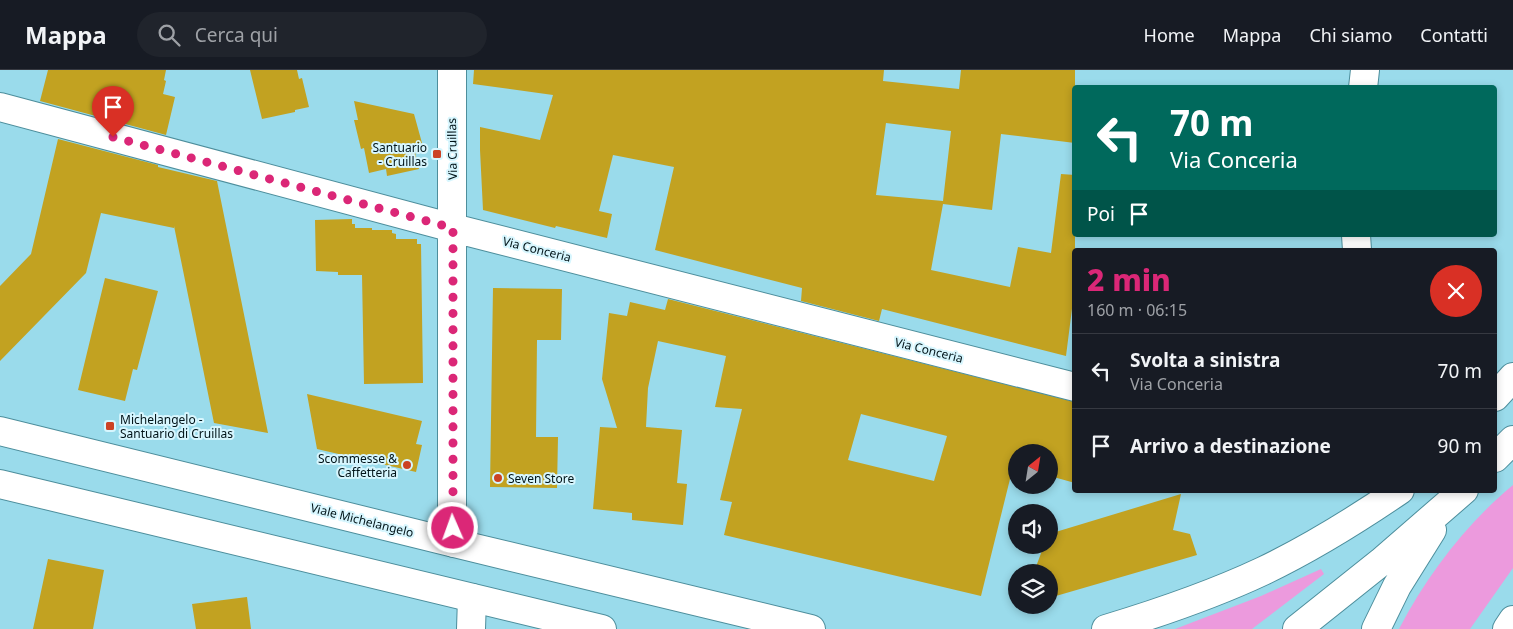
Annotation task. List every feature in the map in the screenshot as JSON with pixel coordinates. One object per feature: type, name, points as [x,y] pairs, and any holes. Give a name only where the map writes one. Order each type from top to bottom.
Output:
[{"type":"street","name":"Via Cruillas","points":[[452,70],[452,513],[454,543]]},
{"type":"street","points":[[1363,85],[1365,70]]},
{"type":"street","name":"Via Conceria","points":[[0,107],[453,228],[1072,386]]},
{"type":"street","points":[[1497,395],[1513,377]]},
{"type":"street","name":"Viale Michelangelo","points":[[0,431],[811,629]]},
{"type":"street","points":[[1497,456],[1513,440]]},
{"type":"street","points":[[1497,463],[1513,453]]},
{"type":"street","points":[[0,484],[602,629]]},
{"type":"street","points":[[1106,629],[1200,597],[1263,571],[1329,536],[1395,493]]},
{"type":"street","points":[[1297,629],[1381,562],[1461,493]]},
{"type":"street","points":[[1376,629],[1410,562],[1448,508],[1461,493]]},
{"type":"street","points":[[471,629],[472,598]]},
{"type":"street","points":[[1507,629],[1513,620]]},
{"type":"shaded area","points":[[1513,485],[1513,568],[1470,629],[1399,629],[1422,589],[1449,551],[1479,517]]},
{"type":"shaded area","points":[[1321,569],[1324,574],[1252,629],[1175,629],[1261,596]]},
{"type":"building","points":[[48,70],[166,70],[163,94],[175,97],[166,135],[40,101]]},
{"type":"building","points":[[250,70],[297,70],[299,79],[302,78],[309,107],[262,119]]},
{"type":"building","points":[[474,70],[884,70],[883,81],[959,89],[961,70],[1075,70],[1075,85],[1072,85],[1072,143],[1001,134],[992,210],[943,204],[931,270],[1010,287],[1018,247],[1051,253],[1061,174],[1072,175],[1072,237],[1075,237],[1075,248],[1072,248],[1072,309],[1066,356],[882,309],[879,321],[801,301],[802,288],[655,250],[674,167],[613,155],[599,211],[612,214],[607,238],[556,226],[555,228],[483,210],[480,127],[540,140],[553,95],[473,84]],"holes":[[[886,123],[951,131],[943,201],[876,195]]]},
{"type":"building","points":[[354,101],[414,114],[422,143],[417,144],[418,151],[415,152],[419,169],[387,176],[386,169],[369,173],[364,148],[361,149],[354,120],[358,120]]},
{"type":"building","points":[[58,139],[158,165],[158,167],[217,181],[268,433],[214,423],[174,226],[174,228],[101,213],[86,273],[0,361],[0,286],[31,254]]},
{"type":"building","points":[[352,219],[352,224],[355,224],[355,228],[392,230],[392,233],[396,234],[396,239],[417,239],[417,244],[421,244],[423,383],[364,384],[362,275],[338,275],[338,272],[316,271],[315,220]]},
{"type":"building","points":[[105,278],[158,291],[137,370],[133,369],[125,401],[78,390]]},
{"type":"building","points":[[493,288],[562,289],[561,340],[537,340],[536,437],[558,437],[557,488],[490,487]]},
{"type":"building","points":[[668,299],[1072,401],[1072,482],[1058,478],[1058,444],[1008,444],[1008,487],[981,596],[724,535],[732,502],[720,500],[742,409],[715,407],[726,356],[658,341],[648,388],[646,427],[682,430],[677,483],[687,484],[683,525],[632,520],[632,513],[593,509],[600,427],[617,428],[602,379],[609,313],[627,316],[630,302],[665,310]],"holes":[[[861,414],[947,436],[934,481],[848,460]]]},
{"type":"building","points":[[307,394],[422,421],[416,444],[422,445],[416,472],[317,449]]},
{"type":"building","points":[[1181,494],[1173,530],[1190,534],[1197,555],[1058,595],[1058,564],[1037,564],[1041,554],[1058,554],[1058,531]]},
{"type":"building","points":[[48,559],[104,570],[93,629],[33,629]]},
{"type":"building","points":[[247,597],[251,629],[196,629],[192,604]]},
{"type":"place","name":"Santuario - Cruillas","points":[[437,154]]},
{"type":"place","name":"Michelangelo - Santuario di Cruillas","points":[[110,426]]},
{"type":"place","name":"Scommesse & Caffetteria","points":[[407,465]]},
{"type":"place","name":"Seven Store","points":[[498,478]]},
{"type":"route","points":[[113,137],[453,228],[453,528]]}]
